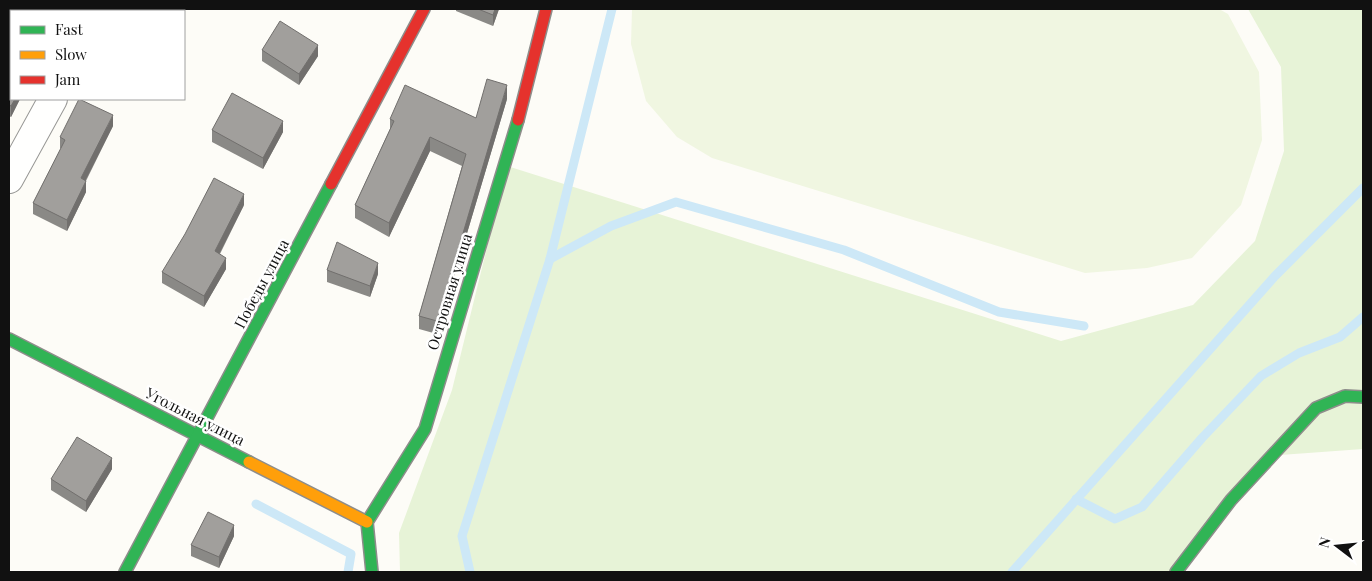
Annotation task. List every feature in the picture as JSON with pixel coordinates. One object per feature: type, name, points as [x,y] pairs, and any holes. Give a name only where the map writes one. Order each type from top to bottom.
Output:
[{"type":"street","name":"Победы улица","points":[[125,572],[424,9]]},
{"type":"street","name":"Островная улица","points":[[367,522],[425,429],[518,120],[546,9]]},
{"type":"street","points":[[9,179],[52,100]]},
{"type":"street","name":"Угольная улица","points":[[9,339],[367,522]]},
{"type":"street","points":[[1176,572],[1231,500],[1316,408],[1345,396],[1363,397]]},
{"type":"street","points":[[367,522],[372,572]]},
{"type":"green space","points":[[632,9],[1219,9],[1228,14],[1259,72],[1262,140],[1241,205],[1192,258],[1147,268],[1085,273],[712,158],[677,137],[646,101],[631,44]]},
{"type":"green space","points":[[1248,9],[1363,9],[1363,449],[1268,456],[1169,572],[400,572],[399,533],[452,390],[507,166],[1061,341],[1193,305],[1255,241],[1284,151],[1281,67]]},
{"type":"building","points":[[55,9],[58,10],[30,10]]},
{"type":"building","points":[[478,9],[495,9],[493,15]]},
{"type":"building","points":[[280,21],[318,45],[299,74],[262,50]]},
{"type":"building","points":[[10,50],[10,100],[14,100],[11,106],[9,105]]},
{"type":"building","points":[[487,79],[507,85],[437,321],[419,316],[466,154],[430,137],[389,223],[355,205],[394,121],[390,119],[405,85],[476,118]]},
{"type":"building","points":[[232,93],[283,121],[263,158],[212,130]]},
{"type":"building","points":[[78,100],[113,115],[81,178],[86,181],[67,220],[33,203],[65,140],[60,137]]},
{"type":"building","points":[[214,178],[244,194],[215,251],[226,258],[204,296],[162,272],[185,234]]},
{"type":"building","points":[[337,242],[378,263],[370,286],[327,270]]},
{"type":"building","points":[[77,437],[112,458],[86,501],[51,479]]},
{"type":"building","points":[[208,512],[234,525],[219,557],[191,545]]},
{"type":"waterway","points":[[470,572],[462,536],[550,259],[612,9]]},
{"type":"waterway","points":[[1012,572],[1275,276],[1363,188]]},
{"type":"waterway","points":[[550,259],[611,226],[676,202],[844,250],[999,312],[1084,326]]},
{"type":"waterway","points":[[1076,499],[1115,519],[1142,507],[1202,438],[1261,376],[1299,353],[1340,337],[1363,317]]},
{"type":"waterway","points":[[256,504],[351,554],[348,572]]},
{"type":"traffic: fast","points":[[372,572],[367,522],[425,429],[518,120]]},
{"type":"traffic: fast","points":[[125,572],[331,184]]},
{"type":"traffic: fast","points":[[9,339],[249,462]]},
{"type":"traffic: fast","points":[[1176,572],[1231,500],[1316,408],[1345,396],[1363,397]]},
{"type":"traffic: slow","points":[[249,462],[367,522]]},
{"type":"traffic: jam","points":[[331,184],[424,9]]},
{"type":"traffic: jam","points":[[518,120],[546,9]]}]
